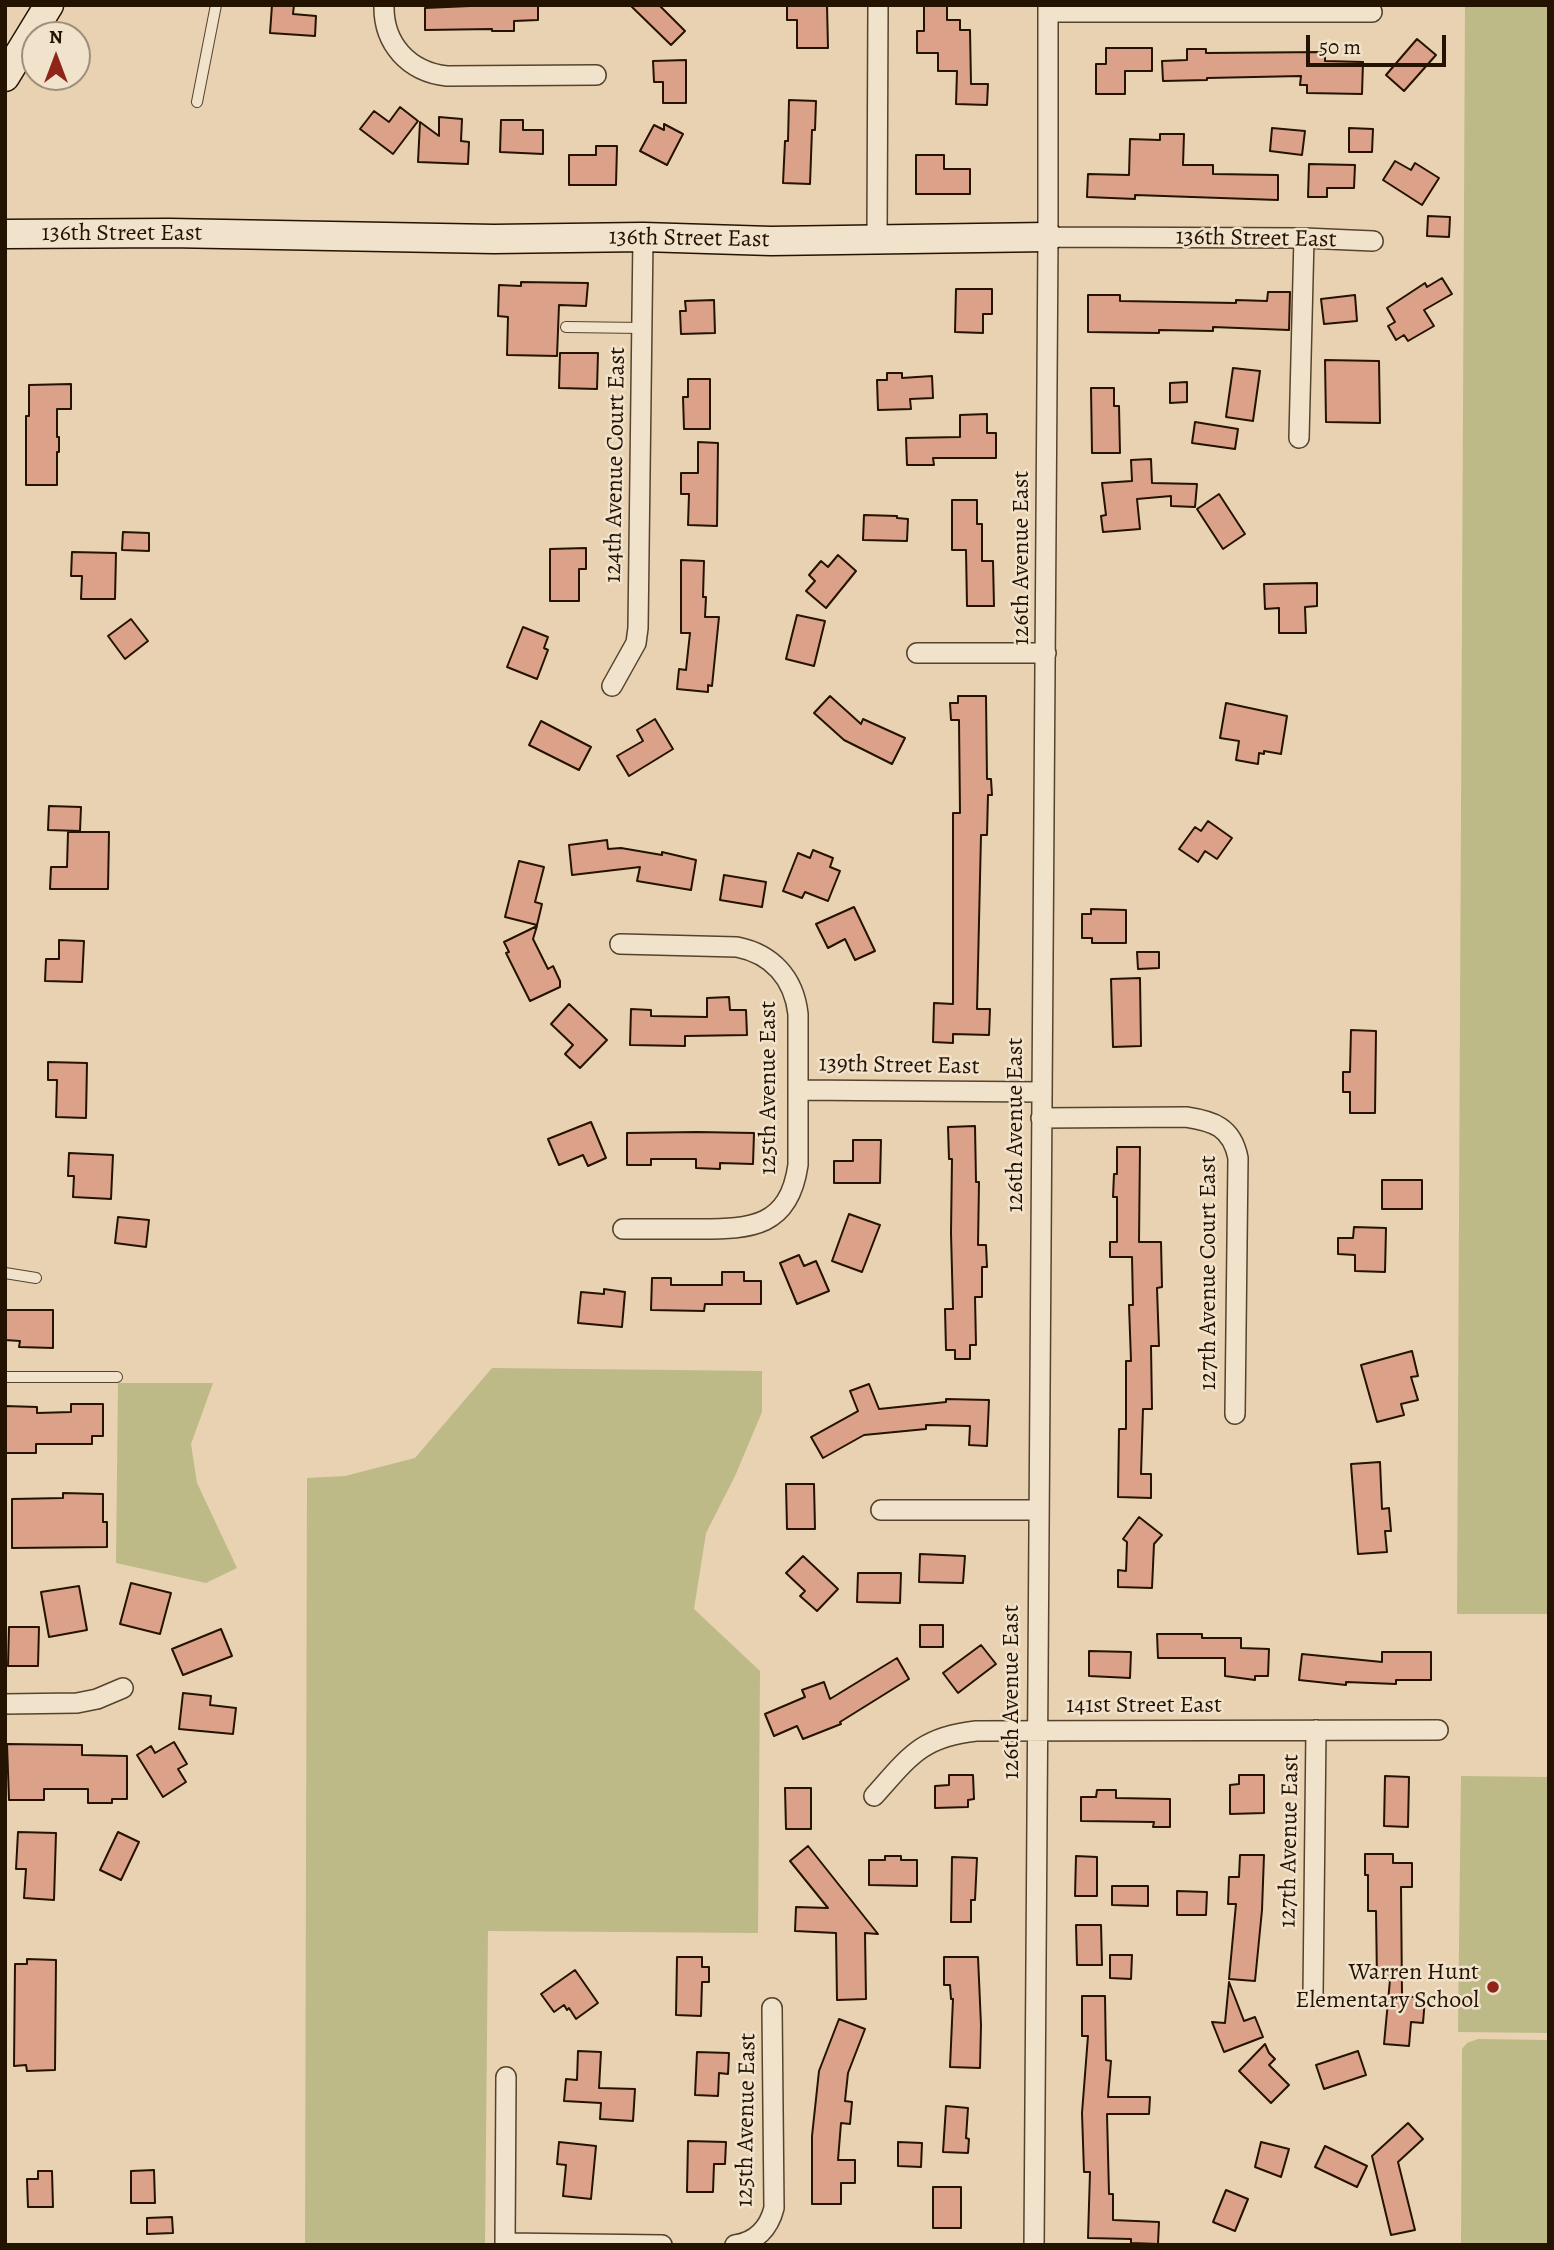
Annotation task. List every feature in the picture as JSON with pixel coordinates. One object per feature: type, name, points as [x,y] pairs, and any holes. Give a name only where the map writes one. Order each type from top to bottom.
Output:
[{"type":"street","points":[[5,77],[49,5]]},
{"type":"street","points":[[384,5],[386,28],[392,43],[403,57],[426,72],[447,76],[596,75]]},
{"type":"street","points":[[877,238],[878,5]]},
{"type":"street","points":[[1048,8],[1372,12]]},
{"type":"street","name":"126th Avenue East","points":[[1034,2245],[1048,8]]},
{"type":"street","name":"136th Street East","points":[[5,234],[169,233],[494,239],[643,237],[771,241],[1048,237],[1304,238],[1373,241]]},
{"type":"street","name":"124th Avenue Court East","points":[[612,686],[636,643],[638,628],[643,237]]},
{"type":"street","points":[[1299,438],[1304,238]]},
{"type":"street","points":[[917,653],[1046,653]]},
{"type":"street","name":"125th Avenue East","points":[[620,944],[737,947],[755,952],[778,966],[793,991],[798,1014],[799,1090],[798,1165],[795,1185],[784,1206],[776,1213],[757,1224],[731,1229],[623,1228]]},
{"type":"street","name":"139th Street East","points":[[799,1090],[1041,1092]]},
{"type":"street","name":"127th Avenue Court East","points":[[1041,1118],[1186,1118],[1209,1121],[1226,1134],[1236,1149],[1235,1414]]},
{"type":"street","points":[[881,1510],[1038,1510]]},
{"type":"street","points":[[5,1704],[77,1703],[97,1699],[123,1688]]},
{"type":"street","name":"127th Avenue East","points":[[1313,1994],[1316,1730]]},
{"type":"street","name":"141st Street East","points":[[874,1796],[919,1748],[951,1734],[976,1731],[1438,1730]]},
{"type":"street","name":"125th Avenue East","points":[[735,2245],[754,2239],[763,2231],[774,2208],[772,2008]]},
{"type":"street","points":[[506,2077],[505,2244],[662,2245]]},
{"type":"lane","points":[[197,102],[216,5]]},
{"type":"lane","points":[[566,327],[642,328]]},
{"type":"lane","points":[[5,1273],[36,1278]]},
{"type":"lane","points":[[5,1377],[117,1377]]},
{"type":"shaded area","points":[[1465,5],[1549,5],[1549,1614],[1457,1614]]},
{"type":"shaded area","points":[[492,1368],[762,1371],[762,1412],[735,1476],[706,1533],[694,1609],[760,1671],[758,1933],[488,1931],[485,2245],[305,2245],[307,1478],[345,1476],[415,1458]]},
{"type":"shaded area","points":[[118,1383],[213,1383],[191,1444],[197,1483],[237,1568],[206,1583],[116,1563]]},
{"type":"shaded area","points":[[1461,1776],[1549,1777],[1549,2033],[1458,2032]]},
{"type":"shaded area","points":[[1478,2039],[1549,2040],[1549,2245],[1461,2245],[1462,2049],[1467,2043]]},
{"type":"building","points":[[272,5],[294,5],[293,14],[316,16],[315,36],[270,33]]},
{"type":"building","points":[[538,5],[538,20],[514,21],[514,31],[425,30],[425,8]]},
{"type":"building","points":[[630,5],[659,5],[685,31],[671,45]]},
{"type":"building","points":[[787,5],[827,5],[828,48],[797,48],[797,20],[787,20]]},
{"type":"building","points":[[924,5],[947,5],[947,20],[960,20],[960,30],[970,30],[971,84],[988,84],[987,105],[956,104],[957,71],[938,71],[938,53],[917,53],[917,31],[924,31]]},
{"type":"building","points":[[1417,39],[1436,55],[1404,91],[1386,75]]},
{"type":"building","points":[[1106,48],[1152,48],[1152,71],[1125,71],[1125,94],[1096,94],[1096,64],[1106,64]]},
{"type":"building","points":[[1187,49],[1206,49],[1206,53],[1325,52],[1325,61],[1363,62],[1362,94],[1307,93],[1307,85],[1300,85],[1301,76],[1163,81],[1162,61],[1187,60]]},
{"type":"building","points":[[686,60],[686,103],[663,103],[663,82],[654,82],[653,61]]},
{"type":"building","points":[[789,100],[816,101],[810,184],[783,183]]},
{"type":"building","points":[[400,107],[418,121],[393,154],[360,129],[374,111],[389,122]]},
{"type":"building","points":[[439,117],[462,119],[461,141],[469,142],[468,164],[418,162],[420,122],[439,136]]},
{"type":"building","points":[[501,120],[523,120],[523,130],[543,130],[543,154],[500,152]]},
{"type":"building","points":[[664,124],[683,134],[667,165],[640,151],[654,125],[664,130]]},
{"type":"building","points":[[1272,128],[1305,131],[1302,155],[1270,151]]},
{"type":"building","points":[[1349,128],[1373,129],[1372,152],[1349,152]]},
{"type":"building","points":[[1160,134],[1184,134],[1183,165],[1213,165],[1213,174],[1278,175],[1278,200],[1135,195],[1135,199],[1087,197],[1088,174],[1129,175],[1130,139],[1160,140]]},
{"type":"building","points":[[596,146],[617,146],[616,185],[569,185],[569,155],[596,155]]},
{"type":"building","points":[[916,155],[944,155],[944,169],[970,169],[970,194],[916,194]]},
{"type":"building","points":[[1395,161],[1411,170],[1415,163],[1439,178],[1422,205],[1383,180]]},
{"type":"building","points":[[1309,164],[1355,165],[1354,188],[1327,188],[1327,197],[1308,197]]},
{"type":"building","points":[[1428,216],[1450,217],[1449,237],[1427,236]]},
{"type":"building","points":[[1442,278],[1452,294],[1424,310],[1434,326],[1408,341],[1404,335],[1396,340],[1388,326],[1395,322],[1387,308],[1425,283],[1427,287]]},
{"type":"building","points":[[521,282],[588,283],[586,306],[559,305],[557,356],[507,355],[508,317],[498,316],[499,285],[521,286]]},
{"type":"building","points":[[956,289],[992,289],[992,314],[983,314],[983,333],[955,332]]},
{"type":"building","points":[[1268,292],[1290,292],[1289,330],[1213,327],[1213,331],[1088,332],[1088,295],[1120,295],[1120,301],[1236,303],[1236,300],[1267,301]]},
{"type":"building","points":[[1355,295],[1357,321],[1324,324],[1321,299]]},
{"type":"building","points":[[714,300],[715,333],[681,334],[680,311],[686,311],[685,301]]},
{"type":"building","points":[[560,353],[598,353],[597,389],[559,388]]},
{"type":"building","points":[[1325,360],[1379,361],[1380,423],[1326,422]]},
{"type":"building","points":[[1233,368],[1260,371],[1253,421],[1226,417]]},
{"type":"building","points":[[887,373],[902,373],[902,378],[932,376],[933,398],[910,399],[911,409],[878,410],[877,380],[887,380]]},
{"type":"building","points":[[688,379],[710,379],[710,429],[684,429],[683,397],[688,397]]},
{"type":"building","points":[[1187,382],[1187,402],[1170,403],[1170,383]]},
{"type":"building","points":[[71,384],[71,409],[57,409],[57,485],[26,485],[29,385]]},
{"type":"building","points":[[1091,388],[1114,388],[1114,406],[1119,406],[1120,453],[1092,453]]},
{"type":"building","points":[[987,414],[987,433],[996,433],[996,458],[933,458],[934,465],[907,465],[906,438],[960,437],[960,415]]},
{"type":"building","points":[[1195,422],[1238,429],[1235,449],[1192,443]]},
{"type":"building","points":[[698,442],[718,443],[717,526],[688,525],[689,494],[681,494],[681,473],[698,473]]},
{"type":"building","points":[[1151,459],[1152,483],[1197,484],[1195,507],[1171,506],[1171,496],[1137,499],[1140,529],[1103,532],[1101,516],[1106,515],[1102,483],[1132,481],[1131,460]]},
{"type":"building","points":[[1219,494],[1245,534],[1223,549],[1197,509]]},
{"type":"building","points":[[952,500],[977,500],[977,524],[982,524],[982,561],[993,561],[994,606],[967,606],[966,550],[952,550]]},
{"type":"building","points":[[864,515],[908,519],[907,541],[863,540]]},
{"type":"building","points":[[123,532],[149,533],[149,551],[122,550]]},
{"type":"building","points":[[586,548],[586,569],[579,569],[579,601],[550,601],[550,549]]},
{"type":"building","points":[[72,552],[116,553],[115,599],[81,599],[82,576],[71,576]]},
{"type":"building","points":[[838,555],[856,571],[826,608],[806,591],[815,581],[809,575],[821,561],[828,567]]},
{"type":"building","points":[[681,560],[704,561],[705,617],[719,617],[712,686],[708,685],[708,692],[677,689],[679,669],[686,670],[690,633],[681,633]]},
{"type":"building","points":[[1317,583],[1317,606],[1305,607],[1306,633],[1279,633],[1279,608],[1265,609],[1264,584]]},
{"type":"building","points":[[797,615],[825,621],[814,666],[786,659]]},
{"type":"building","points":[[131,619],[148,641],[125,659],[108,636]]},
{"type":"building","points":[[523,627],[548,637],[544,648],[548,650],[537,679],[507,667]]},
{"type":"building","points":[[830,696],[861,724],[863,719],[905,738],[892,764],[844,740],[814,713]]},
{"type":"building","points":[[958,696],[986,696],[987,779],[991,779],[992,795],[988,795],[987,835],[981,835],[977,1009],[990,1009],[989,1035],[953,1034],[953,1043],[933,1042],[934,1003],[953,1004],[953,813],[960,813],[959,720],[951,720],[950,703],[958,703]]},
{"type":"building","points":[[1226,703],[1287,716],[1281,754],[1264,751],[1264,754],[1259,753],[1258,764],[1236,760],[1239,741],[1220,738]]},
{"type":"building","points":[[655,719],[673,749],[629,776],[617,756],[643,741],[637,730]]},
{"type":"building","points":[[541,721],[591,747],[579,770],[529,745]]},
{"type":"building","points":[[49,806],[81,807],[80,831],[48,830]]},
{"type":"building","points":[[1208,821],[1232,838],[1217,859],[1205,851],[1198,862],[1179,849],[1195,827],[1201,831]]},
{"type":"building","points":[[68,832],[109,832],[108,889],[50,889],[51,867],[67,867]]},
{"type":"building","points":[[607,840],[608,849],[621,848],[662,855],[662,852],[696,860],[691,890],[637,881],[640,867],[572,875],[569,845]]},
{"type":"building","points":[[813,850],[833,858],[830,867],[840,871],[828,901],[805,892],[802,898],[783,891],[798,853],[810,858]]},
{"type":"building","points":[[519,861],[544,867],[535,902],[542,904],[537,925],[505,917]]},
{"type":"building","points":[[724,875],[766,882],[762,907],[720,900]]},
{"type":"building","points":[[854,907],[875,951],[855,960],[845,939],[828,948],[816,924]]},
{"type":"building","points":[[1091,909],[1126,910],[1126,943],[1092,943],[1092,938],[1082,938],[1082,914],[1091,914]]},
{"type":"building","points":[[537,926],[533,939],[548,969],[553,966],[560,987],[530,1001],[506,953],[509,952],[504,942]]},
{"type":"building","points":[[59,940],[84,941],[82,982],[45,981],[46,959],[59,959]]},
{"type":"building","points":[[1137,952],[1159,952],[1159,968],[1138,969]]},
{"type":"building","points":[[1140,978],[1141,1046],[1113,1047],[1111,979]]},
{"type":"building","points":[[729,997],[730,1010],[746,1010],[747,1035],[685,1036],[685,1046],[630,1045],[631,1009],[651,1010],[651,1016],[707,1017],[707,998]]},
{"type":"building","points":[[569,1004],[607,1040],[580,1068],[565,1054],[573,1045],[551,1024]]},
{"type":"building","points":[[1351,1030],[1376,1031],[1375,1113],[1350,1113],[1350,1092],[1343,1092],[1343,1072],[1350,1072]]},
{"type":"building","points":[[48,1062],[87,1063],[86,1118],[56,1117],[57,1080],[48,1080]]},
{"type":"building","points":[[591,1122],[606,1158],[588,1166],[583,1155],[559,1165],[548,1139]]},
{"type":"building","points":[[975,1126],[976,1182],[979,1182],[978,1245],[986,1245],[987,1267],[982,1267],[982,1297],[975,1297],[976,1345],[970,1345],[970,1359],[955,1359],[955,1350],[946,1350],[945,1309],[953,1309],[952,1159],[949,1159],[948,1127]]},
{"type":"building","points":[[627,1133],[754,1133],[753,1164],[720,1163],[720,1169],[696,1168],[696,1159],[651,1159],[651,1165],[627,1165]]},
{"type":"building","points":[[853,1140],[881,1140],[880,1183],[834,1183],[834,1161],[853,1161]]},
{"type":"building","points":[[1117,1147],[1140,1147],[1139,1242],[1161,1242],[1162,1287],[1157,1288],[1159,1346],[1151,1346],[1152,1409],[1143,1409],[1141,1474],[1151,1474],[1151,1498],[1118,1497],[1119,1429],[1126,1429],[1126,1361],[1131,1361],[1129,1305],[1133,1305],[1132,1257],[1110,1257],[1110,1242],[1117,1242],[1117,1197],[1113,1197],[1114,1174],[1117,1174]]},
{"type":"building","points":[[69,1153],[113,1155],[111,1199],[73,1197],[74,1176],[68,1176]]},
{"type":"building","points":[[1382,1180],[1422,1180],[1422,1209],[1382,1209]]},
{"type":"building","points":[[849,1214],[880,1225],[862,1272],[832,1261]]},
{"type":"building","points":[[118,1217],[149,1220],[146,1247],[115,1243]]},
{"type":"building","points":[[1354,1227],[1386,1228],[1385,1272],[1355,1271],[1355,1255],[1338,1254],[1338,1238],[1353,1238]]},
{"type":"building","points":[[799,1255],[804,1266],[816,1261],[829,1291],[797,1304],[780,1263]]},
{"type":"building","points":[[722,1272],[744,1272],[744,1281],[761,1281],[761,1304],[705,1304],[704,1311],[651,1310],[652,1278],[671,1278],[671,1285],[722,1285]]},
{"type":"building","points":[[604,1289],[625,1292],[622,1327],[578,1323],[581,1292],[604,1294]]},
{"type":"building","points":[[5,1310],[53,1310],[53,1348],[19,1347],[20,1341],[5,1340]]},
{"type":"building","points":[[1412,1351],[1418,1376],[1411,1377],[1418,1400],[1401,1404],[1404,1415],[1377,1422],[1361,1365]]},
{"type":"building","points":[[869,1384],[879,1409],[946,1402],[946,1399],[989,1400],[987,1446],[969,1445],[970,1426],[926,1425],[926,1429],[864,1435],[823,1458],[811,1437],[858,1411],[850,1391]]},
{"type":"building","points":[[71,1404],[103,1404],[103,1436],[92,1436],[92,1444],[36,1444],[36,1453],[5,1453],[5,1406],[37,1407],[37,1413],[71,1412]]},
{"type":"building","points":[[1380,1462],[1382,1509],[1389,1508],[1391,1531],[1385,1531],[1387,1552],[1358,1554],[1351,1464]]},
{"type":"building","points":[[786,1484],[814,1484],[815,1529],[787,1529]]},
{"type":"building","points":[[63,1493],[103,1494],[103,1522],[107,1522],[107,1547],[12,1548],[12,1499],[63,1498]]},
{"type":"building","points":[[1139,1517],[1162,1535],[1154,1544],[1152,1588],[1118,1587],[1118,1570],[1126,1571],[1127,1542],[1123,1539]]},
{"type":"building","points":[[920,1554],[965,1556],[963,1583],[919,1582]]},
{"type":"building","points":[[803,1556],[838,1589],[817,1611],[800,1596],[805,1591],[786,1573]]},
{"type":"building","points":[[858,1573],[901,1573],[900,1603],[857,1602]]},
{"type":"building","points":[[131,1583],[171,1593],[160,1634],[120,1624]]},
{"type":"building","points":[[79,1586],[87,1630],[49,1637],[41,1592]]},
{"type":"building","points":[[920,1625],[943,1625],[943,1647],[920,1647]]},
{"type":"building","points":[[9,1627],[39,1627],[38,1666],[8,1666]]},
{"type":"building","points":[[221,1629],[232,1656],[183,1675],[172,1649]]},
{"type":"building","points":[[1157,1634],[1202,1634],[1202,1638],[1241,1638],[1241,1648],[1269,1649],[1268,1676],[1255,1676],[1255,1680],[1225,1676],[1225,1658],[1158,1658]]},
{"type":"building","points":[[981,1645],[996,1664],[958,1693],[943,1673]]},
{"type":"building","points":[[1089,1651],[1131,1652],[1130,1678],[1089,1676]]},
{"type":"building","points":[[1382,1652],[1431,1652],[1431,1680],[1396,1680],[1396,1684],[1346,1682],[1346,1685],[1299,1680],[1302,1654],[1382,1662]]},
{"type":"building","points":[[897,1658],[909,1679],[840,1722],[841,1724],[803,1739],[797,1726],[774,1736],[765,1714],[805,1697],[802,1690],[824,1682],[830,1699]]},
{"type":"building","points":[[183,1693],[211,1696],[210,1705],[236,1708],[233,1734],[179,1729]]},
{"type":"building","points":[[174,1742],[187,1764],[178,1769],[186,1782],[163,1797],[137,1755],[151,1746],[155,1753]]},
{"type":"building","points":[[7,1744],[82,1745],[82,1755],[127,1756],[127,1799],[112,1799],[112,1803],[88,1803],[88,1789],[44,1789],[44,1800],[9,1800]]},
{"type":"building","points":[[949,1775],[973,1775],[974,1799],[968,1800],[968,1807],[935,1808],[935,1786],[949,1785]]},
{"type":"building","points":[[1239,1775],[1264,1775],[1264,1813],[1230,1814],[1230,1785],[1239,1784]]},
{"type":"building","points":[[1385,1776],[1409,1777],[1408,1827],[1384,1826]]},
{"type":"building","points":[[785,1788],[811,1788],[811,1829],[786,1829]]},
{"type":"building","points":[[1097,1790],[1116,1790],[1116,1798],[1170,1799],[1170,1827],[1153,1827],[1154,1822],[1081,1821],[1081,1797],[1096,1797]]},
{"type":"building","points":[[18,1832],[56,1833],[54,1900],[24,1898],[26,1869],[16,1869]]},
{"type":"building","points":[[118,1832],[139,1842],[121,1880],[100,1870]]},
{"type":"building","points":[[808,1846],[878,1934],[865,1933],[866,1999],[837,2000],[836,1933],[795,1931],[796,1907],[828,1908],[790,1861]]},
{"type":"building","points":[[1365,1854],[1393,1854],[1393,1863],[1412,1863],[1412,1887],[1401,1887],[1402,1996],[1425,1998],[1423,2023],[1411,2022],[1409,2046],[1384,2044],[1390,1980],[1377,1980],[1376,1911],[1368,1911]]},
{"type":"building","points":[[1240,1855],[1264,1855],[1255,1981],[1229,1979],[1236,1904],[1228,1904],[1229,1877],[1239,1877]]},
{"type":"building","points":[[885,1856],[917,1860],[917,1886],[869,1885],[869,1860],[885,1860]]},
{"type":"building","points":[[1076,1856],[1097,1857],[1097,1896],[1075,1896]]},
{"type":"building","points":[[952,1857],[977,1858],[971,1922],[951,1922]]},
{"type":"building","points":[[1112,1886],[1148,1886],[1148,1906],[1112,1905]]},
{"type":"building","points":[[1177,1891],[1207,1892],[1206,1915],[1177,1915]]},
{"type":"building","points":[[1076,1925],[1101,1925],[1102,1965],[1077,1965]]},
{"type":"building","points":[[1110,1955],[1132,1955],[1131,1979],[1110,1978]]},
{"type":"building","points":[[677,1957],[702,1957],[702,1967],[709,1967],[709,1982],[702,1982],[701,2016],[676,2015]]},
{"type":"building","points":[[944,1957],[978,1957],[980,2068],[950,2067],[953,1999],[950,1985],[944,1985]]},
{"type":"building","points":[[27,1959],[56,1960],[55,2070],[27,2071],[26,2065],[14,2066],[15,1964],[27,1964]]},
{"type":"building","points":[[575,1970],[598,2003],[576,2019],[564,2005],[554,2012],[541,1994]]},
{"type":"building","points":[[1229,1982],[1244,2021],[1255,2017],[1263,2037],[1224,2052],[1212,2022],[1225,2023]]},
{"type":"building","points":[[1082,1996],[1105,1996],[1106,2060],[1111,2061],[1108,2097],[1150,2097],[1149,2114],[1107,2114],[1109,2194],[1113,2194],[1113,2220],[1159,2222],[1158,2244],[1131,2243],[1131,2239],[1088,2238],[1090,2172],[1084,2172],[1082,2113],[1088,2036],[1082,2036]]},
{"type":"building","points":[[839,2019],[865,2029],[848,2073],[845,2101],[852,2102],[850,2124],[841,2123],[838,2160],[855,2160],[855,2183],[841,2183],[841,2204],[812,2204],[812,2136],[819,2071]]},
{"type":"building","points":[[1265,2044],[1275,2059],[1269,2065],[1289,2085],[1271,2103],[1239,2071]]},
{"type":"building","points":[[578,2051],[601,2052],[599,2088],[635,2089],[633,2121],[600,2119],[601,2103],[564,2101],[566,2079],[577,2080]]},
{"type":"building","points":[[1358,2051],[1366,2075],[1324,2089],[1316,2065]]},
{"type":"building","points":[[697,2052],[729,2053],[728,2074],[719,2073],[718,2096],[695,2095]]},
{"type":"building","points":[[946,2106],[968,2108],[968,2153],[943,2152]]},
{"type":"building","points":[[1408,2123],[1423,2139],[1398,2162],[1415,2230],[1391,2235],[1372,2156]]},
{"type":"building","points":[[688,2141],[726,2142],[725,2164],[714,2164],[713,2192],[687,2192]]},
{"type":"building","points":[[559,2142],[596,2146],[591,2199],[563,2196],[566,2165],[557,2164]]},
{"type":"building","points":[[898,2142],[922,2143],[921,2167],[898,2166]]},
{"type":"building","points":[[1261,2142],[1289,2149],[1281,2177],[1255,2167]]},
{"type":"building","points":[[1325,2146],[1367,2166],[1357,2187],[1315,2167]]},
{"type":"building","points":[[154,2170],[155,2203],[131,2203],[131,2171]]},
{"type":"building","points":[[38,2171],[52,2171],[53,2207],[28,2207],[27,2179],[38,2179]]},
{"type":"building","points":[[933,2187],[961,2187],[961,2228],[933,2228]]},
{"type":"building","points":[[1226,2190],[1248,2199],[1235,2231],[1213,2222]]},
{"type":"building","points":[[172,2217],[173,2233],[147,2234],[147,2218]]},
{"type":"place","name":"Warren Hunt Elementary School","points":[[1493,1987]]}]
